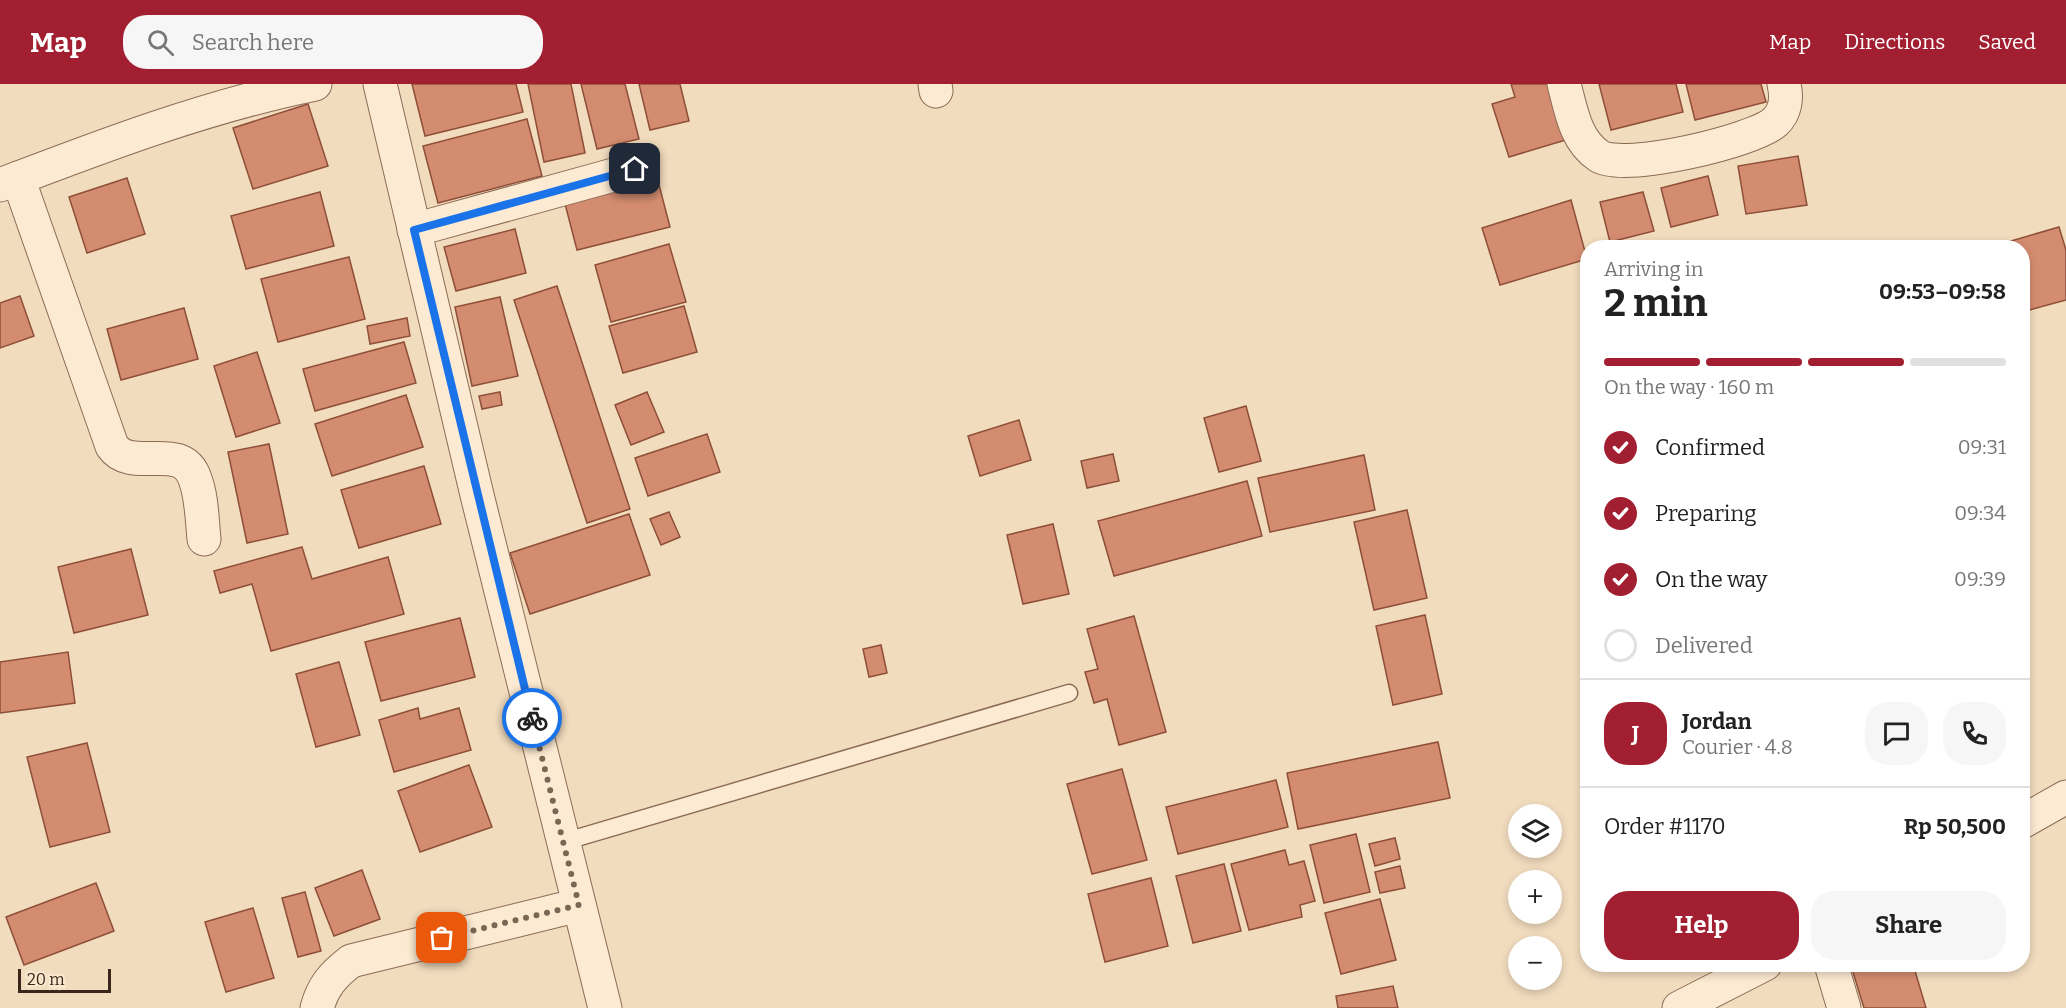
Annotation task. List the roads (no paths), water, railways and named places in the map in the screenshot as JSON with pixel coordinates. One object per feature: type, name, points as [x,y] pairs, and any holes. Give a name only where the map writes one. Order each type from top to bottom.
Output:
[{"type":"street","points":[[204,538],[196,480],[187,464],[169,458],[125,457],[112,446],[9,181],[244,100],[315,84]]},
{"type":"street","points":[[380,84],[605,1008]]},
{"type":"street","points":[[1564,84],[1576,127],[1585,142],[1600,157],[1614,162],[1632,162],[1708,147],[1761,132],[1777,121],[1785,107],[1784,84]]},
{"type":"street","points":[[414,230],[635,169]]},
{"type":"street","points":[[2030,817],[2066,797]]},
{"type":"street","points":[[317,1008],[322,991],[333,975],[351,961],[579,905]]},
{"type":"street","points":[[1679,1008],[1749,972]]},
{"type":"street","points":[[1833,972],[1844,1008]]},
{"type":"lane","points":[[563,842],[1070,693]]}]
